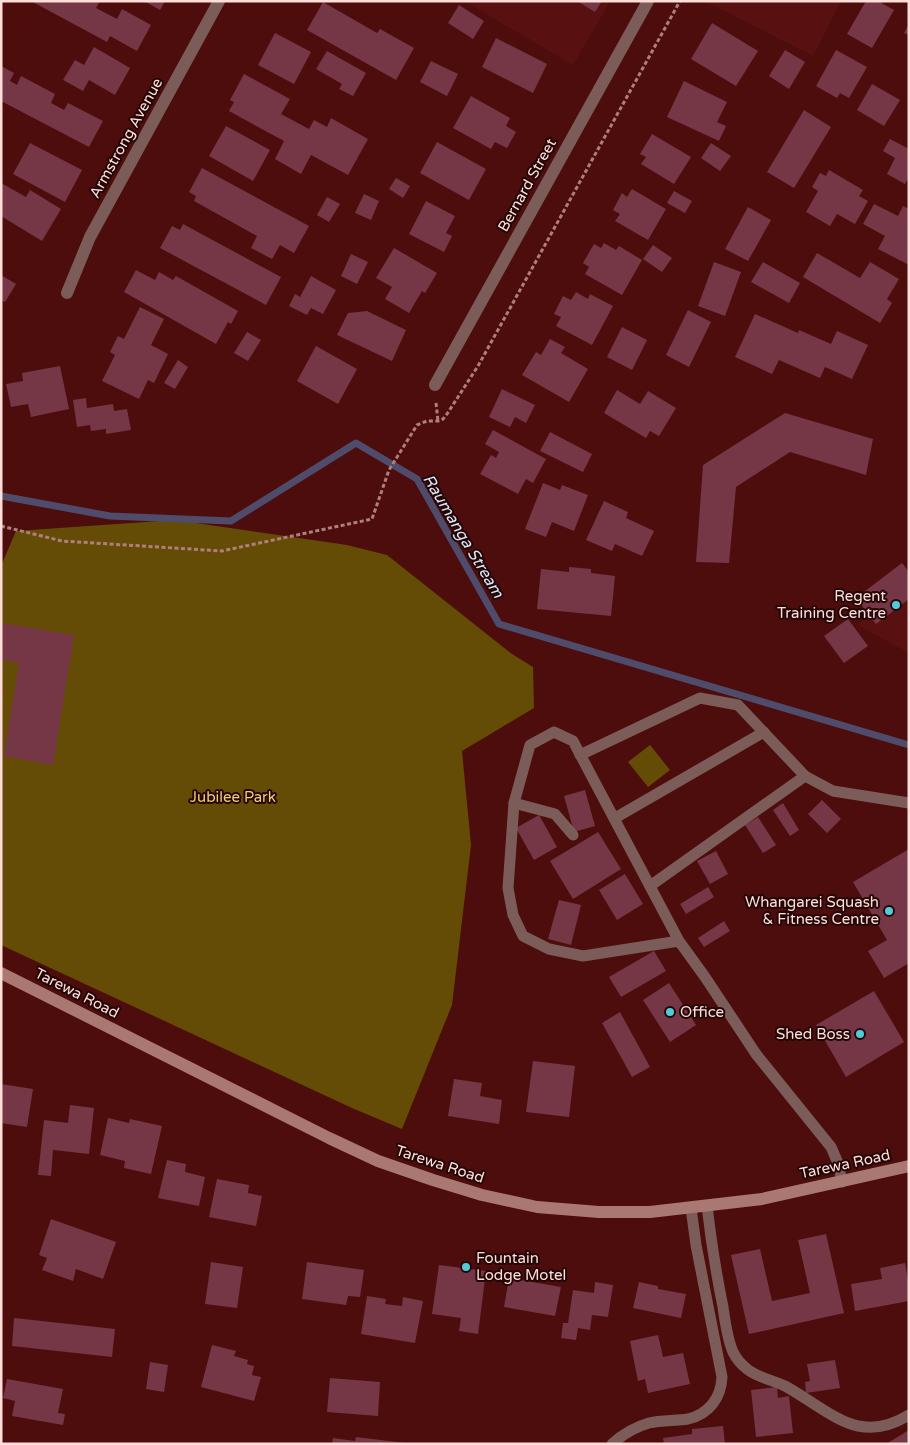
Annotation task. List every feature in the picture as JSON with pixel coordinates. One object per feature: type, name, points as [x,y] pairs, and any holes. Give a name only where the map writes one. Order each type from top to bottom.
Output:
[{"type":"main road","name":"Tarewa Road","points":[[1,973],[378,1161],[482,1195],[537,1207],[599,1212],[650,1212],[691,1208],[762,1199],[909,1166]]},
{"type":"street","name":"Armstrong Avenue","points":[[67,293],[90,237],[219,1]]},
{"type":"street","name":"Bernard Street","points":[[435,385],[648,1]]},
{"type":"lane","points":[[580,755],[700,698],[738,705],[805,776],[833,791],[909,803]]},
{"type":"lane","points":[[679,941],[583,956],[549,949],[523,936],[513,915],[508,888],[514,803],[530,745],[554,732],[573,741],[679,941],[756,1054],[831,1147],[838,1163],[842,1182]]},
{"type":"lane","points":[[614,818],[764,732]]},
{"type":"lane","points":[[650,886],[805,776]]},
{"type":"lane","points":[[514,803],[554,814],[574,835]]},
{"type":"lane","points":[[707,1206],[715,1265],[726,1323],[733,1352],[739,1361],[757,1375],[782,1385],[845,1422],[873,1428],[897,1422],[909,1415]]},
{"type":"lane","points":[[612,1444],[628,1431],[651,1422],[689,1419],[698,1416],[712,1406],[718,1398],[722,1378],[696,1245],[691,1208]]},
{"type":"path","points":[[1,526],[62,541],[222,551],[372,519],[389,470],[417,425],[443,418],[478,366],[680,1]]},
{"type":"shaded area","points":[[464,1],[610,1],[573,65]]},
{"type":"shaded area","points":[[705,1],[841,1],[813,56]]},
{"type":"shaded area","name":"Regent Training Centre","points":[[909,585],[909,653],[857,625]]},
{"type":"green space","name":"Jubilee Park","points":[[175,520],[347,545],[387,555],[512,654],[533,667],[534,708],[462,751],[471,845],[452,1005],[402,1129],[352,1108],[1,945],[1,566],[16,531]]},
{"type":"green space","points":[[650,745],[670,770],[648,787],[628,762]]},
{"type":"building","points":[[31,1],[100,1],[96,8],[117,19],[122,9],[151,25],[137,51],[110,36],[107,42]]},
{"type":"building","points":[[144,1],[165,1],[160,10]]},
{"type":"building","points":[[577,1],[602,1],[595,12]]},
{"type":"building","points":[[866,1],[878,1],[894,10],[872,48],[847,34]]},
{"type":"building","points":[[323,2],[377,33],[380,29],[414,48],[396,80],[307,30]]},
{"type":"building","points":[[459,5],[484,21],[473,39],[448,23]]},
{"type":"building","points":[[712,23],[758,51],[736,86],[691,59]]},
{"type":"building","points":[[909,24],[909,35],[904,33]]},
{"type":"building","points":[[275,33],[311,52],[294,84],[258,65]]},
{"type":"building","points":[[496,38],[547,64],[533,93],[482,67]]},
{"type":"building","points":[[94,47],[130,68],[115,95],[89,80],[83,91],[63,80],[75,60],[84,65]]},
{"type":"building","points":[[785,50],[805,62],[789,89],[769,76]]},
{"type":"building","points":[[836,50],[867,67],[849,98],[840,93],[837,98],[816,86]]},
{"type":"building","points":[[327,51],[366,73],[353,96],[339,89],[342,84],[316,69]]},
{"type":"building","points":[[431,61],[458,74],[447,96],[420,82]]},
{"type":"building","points":[[1,66],[14,73],[10,81],[17,85],[21,76],[55,94],[51,103],[64,110],[68,103],[103,121],[89,147],[1,101]]},
{"type":"building","points":[[244,74],[290,99],[281,114],[309,129],[314,120],[327,127],[331,118],[368,139],[348,175],[311,155],[301,174],[275,159],[284,141],[229,111],[234,102],[230,100]]},
{"type":"building","points":[[684,81],[727,102],[717,122],[726,126],[719,141],[667,117]]},
{"type":"building","points":[[872,84],[900,100],[884,126],[857,110]]},
{"type":"building","points":[[471,96],[510,118],[506,126],[516,132],[507,148],[495,142],[491,149],[453,128]]},
{"type":"building","points":[[804,110],[831,127],[794,188],[767,172]]},
{"type":"building","points":[[226,126],[270,150],[253,181],[209,156]]},
{"type":"building","points":[[652,134],[691,157],[674,184],[641,164],[646,157],[640,154]]},
{"type":"building","points":[[890,139],[909,149],[909,177],[905,184],[887,174],[895,158],[883,151]]},
{"type":"building","points":[[437,142],[486,169],[469,200],[420,173]]},
{"type":"building","points":[[30,143],[82,170],[65,202],[13,174]]},
{"type":"building","points":[[711,143],[731,156],[720,171],[701,158]]},
{"type":"building","points":[[202,168],[309,226],[294,253],[280,245],[272,259],[251,248],[257,236],[194,201],[196,196],[189,192]]},
{"type":"building","points":[[829,170],[863,190],[859,196],[868,201],[855,224],[837,214],[830,226],[806,212],[818,191],[812,187],[820,173],[826,176]]},
{"type":"building","points":[[396,178],[410,186],[403,198],[389,189]]},
{"type":"building","points":[[1,183],[26,197],[30,190],[61,209],[42,241],[1,216]]},
{"type":"building","points":[[632,189],[666,209],[648,240],[615,221],[620,214],[613,210],[622,193],[627,197]]},
{"type":"building","points":[[674,191],[692,201],[685,213],[667,203]]},
{"type":"building","points":[[364,194],[379,201],[371,220],[355,213]]},
{"type":"building","points":[[327,197],[340,204],[329,222],[317,215]]},
{"type":"building","points":[[426,201],[455,216],[446,233],[452,236],[444,252],[409,234]]},
{"type":"building","points":[[874,204],[898,216],[903,206],[909,209],[909,265],[878,249],[885,236],[863,224]]},
{"type":"building","points":[[748,207],[771,220],[748,261],[725,249]]},
{"type":"building","points":[[183,224],[281,277],[266,305],[160,248],[172,226],[180,230]]},
{"type":"building","points":[[604,243],[616,250],[619,246],[642,260],[622,295],[585,274],[589,267],[583,263],[594,244],[601,248]]},
{"type":"building","points":[[653,245],[672,258],[662,272],[643,259]]},
{"type":"building","points":[[394,248],[437,273],[425,293],[422,291],[409,313],[385,299],[392,287],[376,278]]},
{"type":"building","points":[[817,253],[860,278],[870,262],[899,279],[887,299],[892,303],[880,323],[803,277]]},
{"type":"building","points":[[351,254],[368,262],[357,284],[341,276]]},
{"type":"building","points":[[714,262],[741,272],[725,316],[698,306]]},
{"type":"building","points":[[763,262],[800,283],[789,303],[751,282]]},
{"type":"building","points":[[136,270],[155,280],[159,272],[173,280],[176,276],[238,311],[231,324],[228,322],[216,344],[124,292]]},
{"type":"building","points":[[1,275],[16,284],[5,302],[1,300]]},
{"type":"building","points":[[311,276],[336,290],[323,314],[311,308],[307,315],[289,306],[295,294],[300,297]]},
{"type":"building","points":[[576,292],[588,299],[590,294],[613,306],[592,345],[556,326],[561,317],[554,314],[563,296],[571,300]]},
{"type":"building","points":[[140,307],[164,319],[151,345],[168,354],[154,383],[148,380],[139,399],[102,381],[115,355],[110,352],[118,336],[124,339]]},
{"type":"building","points":[[688,310],[711,322],[689,367],[666,355]]},
{"type":"building","points":[[367,311],[406,330],[392,361],[337,335],[348,313]]},
{"type":"building","points":[[755,314],[798,333],[799,330],[831,344],[837,331],[868,345],[852,379],[825,367],[820,378],[779,360],[772,374],[735,357]]},
{"type":"building","points":[[622,327],[647,340],[632,370],[607,357]]},
{"type":"building","points":[[247,332],[261,340],[248,361],[234,353]]},
{"type":"building","points":[[550,339],[565,347],[561,353],[588,369],[569,402],[522,375],[536,352],[541,355]]},
{"type":"building","points":[[316,346],[357,369],[338,404],[297,381]]},
{"type":"building","points":[[178,360],[188,367],[175,389],[164,383]]},
{"type":"building","points":[[60,366],[69,409],[31,417],[28,404],[11,407],[6,384],[23,381],[22,373]]},
{"type":"building","points":[[502,389],[535,405],[526,423],[515,417],[510,427],[489,417]]},
{"type":"building","points":[[617,390],[640,404],[648,391],[676,408],[659,436],[650,431],[646,438],[604,413]]},
{"type":"building","points":[[86,398],[87,408],[113,404],[114,411],[127,409],[131,430],[106,434],[106,429],[91,431],[90,425],[77,427],[73,400]]},
{"type":"building","points":[[785,413],[873,439],[866,475],[790,452],[736,487],[729,563],[696,562],[703,465]]},
{"type":"building","points":[[493,430],[546,459],[533,483],[526,479],[518,494],[480,474],[491,455],[496,458],[499,452],[485,444]]},
{"type":"building","points":[[550,432],[592,454],[583,472],[540,451]]},
{"type":"building","points":[[543,483],[560,490],[562,485],[588,495],[574,531],[552,522],[546,537],[525,529]]},
{"type":"building","points":[[604,501],[628,512],[626,518],[654,531],[642,556],[615,544],[612,551],[586,540]]},
{"type":"building","points":[[902,563],[909,572],[909,599],[876,624],[856,598]]},
{"type":"building","points":[[569,567],[591,569],[591,573],[615,576],[611,616],[537,609],[541,569],[569,572]]},
{"type":"building","points":[[848,619],[868,646],[844,663],[824,636]]},
{"type":"building","points":[[1,623],[74,635],[53,765],[4,756],[19,663],[1,660]]},
{"type":"building","points":[[585,790],[595,826],[574,832],[564,796]]},
{"type":"building","points":[[822,800],[841,819],[827,833],[808,814]]},
{"type":"building","points":[[783,803],[799,830],[790,836],[773,810]]},
{"type":"building","points":[[539,815],[557,847],[534,860],[516,828]]},
{"type":"building","points":[[758,817],[776,845],[763,853],[745,825]]},
{"type":"building","points":[[598,832],[621,869],[573,899],[550,861]]},
{"type":"building","name":"Whangarei Squash & Fitness Centre","points":[[909,849],[909,963],[884,978],[868,951],[887,940],[853,882]]},
{"type":"building","points":[[716,851],[728,874],[710,884],[697,861]]},
{"type":"building","points":[[625,874],[643,904],[617,920],[599,890]]},
{"type":"building","points":[[708,887],[714,897],[686,914],[680,904]]},
{"type":"building","points":[[559,900],[581,905],[571,945],[548,939]]},
{"type":"building","points":[[724,921],[730,931],[704,947],[698,938]]},
{"type":"building","points":[[654,951],[666,971],[621,997],[609,977]]},
{"type":"building","name":"Office","points":[[669,983],[696,1025],[670,1042],[643,1000]]},
{"type":"building","name":"Shed Boss","points":[[874,991],[904,1042],[846,1077],[816,1025]]},
{"type":"building","points":[[620,1012],[650,1067],[632,1077],[602,1023]]},
{"type":"building","points":[[533,1061],[575,1066],[569,1117],[526,1112]]},
{"type":"building","points":[[454,1079],[482,1083],[480,1096],[502,1100],[499,1124],[448,1116]]},
{"type":"building","points":[[1,1084],[33,1089],[27,1127],[1,1123]]},
{"type":"building","points":[[70,1105],[94,1108],[89,1154],[53,1150],[51,1176],[38,1175],[44,1120],[68,1123]]},
{"type":"building","points":[[108,1118],[129,1123],[130,1119],[162,1126],[151,1174],[124,1168],[125,1161],[100,1155]]},
{"type":"building","points":[[167,1160],[186,1164],[185,1172],[205,1177],[199,1206],[158,1198]]},
{"type":"building","points":[[217,1179],[249,1185],[248,1193],[262,1196],[256,1226],[209,1217]]},
{"type":"building","points":[[51,1219],[116,1242],[103,1279],[76,1269],[73,1281],[42,1270],[47,1258],[39,1255]]},
{"type":"building","points":[[826,1234],[844,1313],[749,1334],[731,1255],[760,1249],[772,1301],[810,1293],[798,1240]]},
{"type":"building","points":[[211,1262],[243,1267],[237,1308],[205,1304]]},
{"type":"building","points":[[307,1262],[364,1270],[360,1297],[348,1296],[346,1305],[302,1299]]},
{"type":"building","points":[[905,1263],[909,1285],[909,1301],[855,1311],[851,1284],[882,1279],[880,1268]]},
{"type":"building","points":[[439,1265],[486,1271],[478,1334],[459,1331],[461,1318],[432,1314]]},
{"type":"building","points":[[509,1278],[561,1287],[555,1316],[504,1307]]},
{"type":"building","points":[[595,1282],[613,1285],[608,1317],[592,1315],[590,1330],[578,1328],[576,1340],[561,1338],[563,1323],[568,1323],[573,1290],[594,1293]]},
{"type":"building","points":[[639,1282],[658,1286],[658,1289],[686,1294],[681,1318],[633,1308]]},
{"type":"building","points":[[367,1296],[386,1299],[385,1304],[402,1306],[403,1297],[423,1301],[415,1343],[361,1334]]},
{"type":"building","points":[[14,1318],[115,1329],[112,1357],[12,1346]]},
{"type":"building","points":[[658,1335],[663,1357],[683,1353],[690,1384],[648,1393],[645,1379],[638,1381],[630,1341]]},
{"type":"building","points":[[212,1345],[236,1351],[234,1356],[248,1360],[247,1364],[254,1366],[252,1375],[261,1377],[254,1401],[201,1387]]},
{"type":"building","points":[[835,1360],[840,1388],[806,1393],[805,1382],[810,1381],[807,1364]]},
{"type":"building","points":[[150,1362],[168,1365],[164,1392],[146,1389]]},
{"type":"building","points":[[330,1378],[380,1382],[378,1416],[327,1412]]},
{"type":"building","points":[[7,1379],[63,1389],[58,1413],[65,1414],[63,1425],[12,1416],[15,1401],[3,1398]]},
{"type":"building","points":[[777,1387],[778,1398],[789,1396],[793,1433],[756,1437],[751,1390]]},
{"type":"building","points":[[723,1426],[725,1444],[664,1444],[663,1438],[692,1434],[692,1429]]},
{"type":"building","points":[[909,1430],[909,1444],[886,1444]]},
{"type":"building","points":[[356,1437],[406,1443],[332,1444],[333,1438],[355,1441]]},
{"type":"waterway","name":"Raumanga Stream","points":[[1,496],[110,516],[231,521],[356,443],[417,479],[499,624],[909,745]]},
{"type":"place","name":"Regent Training Centre","points":[[896,605]]},
{"type":"place","name":"Whangarei Squash & Fitness Centre","points":[[889,911]]},
{"type":"place","name":"Office","points":[[670,1012]]},
{"type":"place","name":"Shed Boss","points":[[860,1034]]},
{"type":"place","name":"Fountain Lodge Motel","points":[[466,1267]]}]
